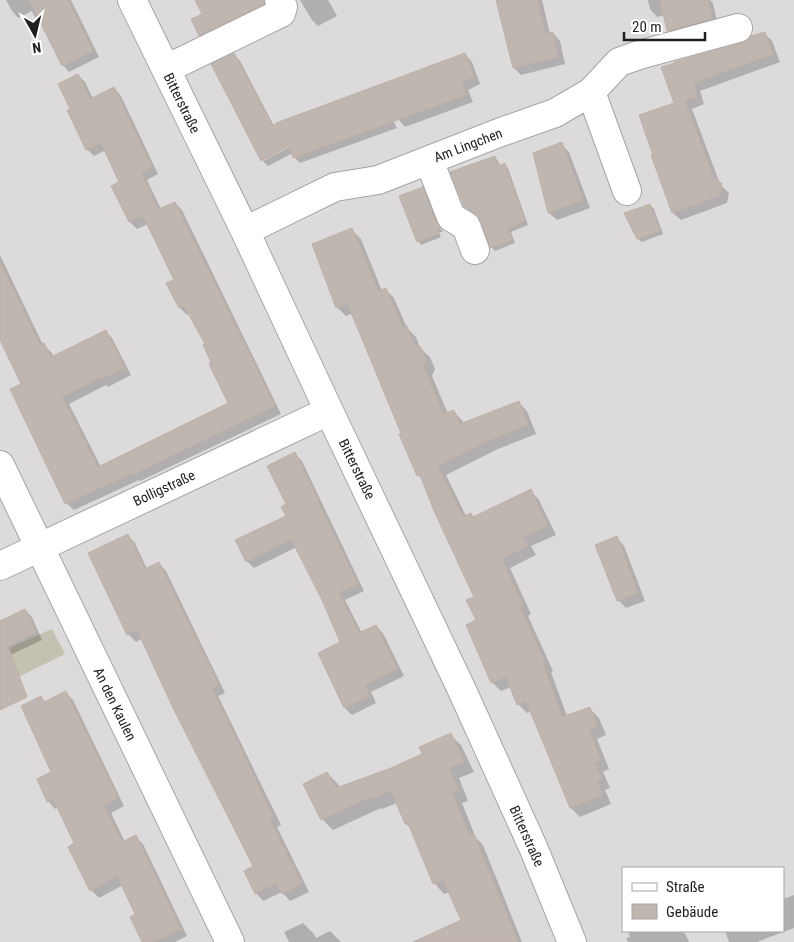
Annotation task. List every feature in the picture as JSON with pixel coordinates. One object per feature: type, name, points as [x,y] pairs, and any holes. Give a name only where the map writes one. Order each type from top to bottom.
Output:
[{"type":"street","name":"Bitterstraße","points":[[132,0],[245,231],[462,688],[572,942]]},
{"type":"street","points":[[166,69],[281,14],[283,7],[279,0]]},
{"type":"street","name":"Am Lingchen","points":[[245,231],[336,188],[378,180],[555,113],[591,92],[619,62],[738,28]]},
{"type":"street","points":[[591,92],[627,191]]},
{"type":"street","points":[[429,160],[452,217],[466,226],[475,250]]},
{"type":"street","name":"Bolligstraße","points":[[0,566],[329,411]]},
{"type":"street","name":"An den Kaulen","points":[[0,465],[230,942]]},
{"type":"shaded area","points":[[0,0],[794,0],[794,942],[0,942]]},
{"type":"shaded area","points":[[419,147],[422,155],[377,172],[374,164]]},
{"type":"shaded area","points":[[328,204],[331,211],[288,232],[284,224]]},
{"type":"shaded area","points":[[376,516],[397,562],[387,578],[365,536]]},
{"type":"shaded area","points":[[52,629],[65,654],[0,686],[0,652]]},
{"type":"building","points":[[29,0],[68,0],[93,51],[62,66]]},
{"type":"building","points":[[195,0],[263,0],[264,4],[199,36],[191,19],[202,14]]},
{"type":"building","points":[[496,0],[538,0],[545,34],[553,32],[558,57],[513,68]]},
{"type":"building","points":[[660,0],[708,0],[712,19],[667,31]]},
{"type":"building","points":[[765,32],[773,54],[694,83],[697,97],[685,101],[713,176],[722,184],[720,196],[672,213],[639,115],[674,103],[661,67],[742,43],[751,36]]},
{"type":"building","points":[[234,53],[273,126],[276,123],[465,53],[474,77],[462,82],[466,95],[293,158],[289,146],[261,161],[211,64]]},
{"type":"building","points":[[78,74],[90,99],[114,87],[152,167],[141,172],[158,209],[152,212],[175,202],[275,406],[132,475],[65,504],[10,389],[21,384],[0,340],[0,262],[40,345],[44,343],[51,357],[106,330],[125,368],[100,380],[99,378],[62,397],[98,467],[228,403],[209,364],[211,362],[203,345],[205,344],[184,306],[179,308],[166,283],[174,280],[143,216],[129,222],[111,186],[119,182],[101,143],[86,150],[67,110],[70,109],[58,84]]},
{"type":"building","points":[[562,142],[583,200],[548,213],[533,153]]},
{"type":"building","points":[[495,156],[498,166],[505,163],[525,221],[508,228],[512,240],[490,248],[481,221],[477,214],[464,206],[450,172]]},
{"type":"building","points":[[423,187],[436,223],[440,227],[437,229],[438,234],[417,242],[399,196]]},
{"type":"building","points":[[650,204],[660,231],[637,239],[624,213]]},
{"type":"building","points":[[352,228],[378,291],[386,288],[403,328],[407,326],[414,344],[421,347],[426,360],[424,367],[443,414],[454,410],[460,424],[519,401],[528,425],[488,441],[438,466],[463,517],[471,513],[473,517],[531,489],[548,526],[523,537],[528,546],[502,559],[523,605],[520,607],[545,662],[543,663],[562,717],[590,707],[598,726],[589,730],[601,760],[595,763],[602,779],[597,781],[603,795],[570,808],[526,701],[517,705],[506,677],[491,683],[466,625],[476,620],[466,600],[474,597],[434,511],[420,475],[417,476],[347,303],[336,308],[312,244]]},
{"type":"building","points":[[295,452],[358,584],[339,593],[359,633],[376,625],[397,669],[365,685],[370,696],[344,708],[318,653],[340,642],[322,600],[291,539],[246,562],[235,540],[286,516],[281,507],[286,504],[267,466]]},
{"type":"building","points":[[128,534],[145,569],[159,562],[219,685],[212,688],[274,818],[270,820],[302,884],[282,894],[276,884],[255,894],[244,871],[253,866],[174,710],[137,630],[127,635],[88,553]]},
{"type":"building","points":[[617,536],[638,593],[617,601],[595,545]]},
{"type":"building","points":[[25,609],[36,632],[8,646],[27,697],[0,710],[0,621]]},
{"type":"building","points":[[66,691],[118,798],[104,805],[122,842],[136,835],[181,929],[152,942],[142,942],[130,917],[135,914],[117,876],[90,891],[68,847],[74,843],[53,799],[47,802],[37,779],[51,772],[21,706],[41,696],[44,702]]},
{"type":"building","points":[[451,733],[464,762],[449,768],[458,790],[452,792],[469,835],[473,833],[518,942],[413,942],[461,920],[443,880],[433,884],[408,823],[405,824],[391,791],[371,799],[370,797],[321,820],[303,784],[327,772],[336,788],[391,768],[422,754],[419,747]]}]
